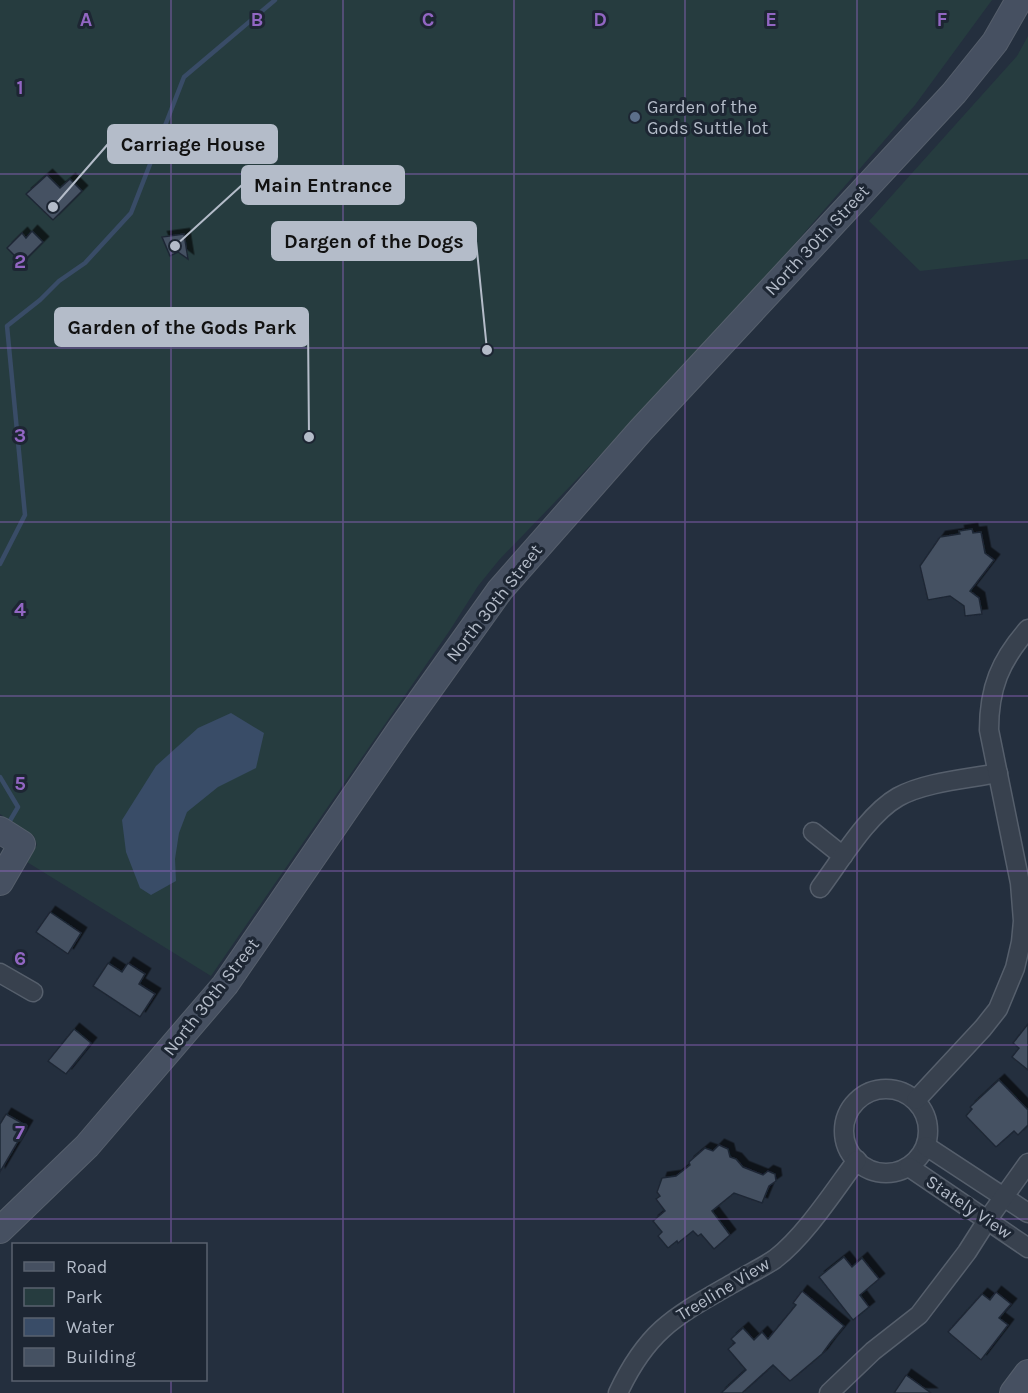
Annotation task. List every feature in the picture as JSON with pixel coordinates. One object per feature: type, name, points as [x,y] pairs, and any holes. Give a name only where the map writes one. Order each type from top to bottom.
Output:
[{"type":"main road","name":"North 30th Street","points":[[0,1230],[87,1146],[225,985],[400,730],[500,590],[641,430],[954,93],[994,42],[1020,0]]},
{"type":"main road","points":[[0,830],[22,844],[0,882]]},
{"type":"main road","points":[[1013,1393],[1028,1373]]},
{"type":"street","points":[[916,1100],[998,1009],[1015,968],[1023,921],[1020,883],[989,730],[989,709],[998,672],[1028,629]]},
{"type":"street","points":[[820,888],[874,815],[898,797],[927,787],[998,773]]},
{"type":"street","points":[[813,832],[843,856]]},
{"type":"street","points":[[0,973],[33,992]]},
{"type":"street","points":[[886,1088],[901,1091],[916,1100],[927,1119],[929,1131],[926,1146],[916,1161],[901,1171],[886,1174],[871,1171],[861,1165],[849,1152],[845,1141],[845,1121],[850,1109],[868,1092],[886,1088]]},
{"type":"street","name":"Stately View","points":[[926,1146],[1028,1213]]},
{"type":"street","name":"Treeline View","points":[[618,1393],[634,1361],[655,1335],[689,1308],[776,1258],[815,1216],[857,1160]]},
{"type":"street","points":[[829,1393],[873,1351],[919,1316],[967,1252],[1028,1163]]},
{"type":"street","name":"Stately View","points":[[909,1167],[1028,1248]]},
{"type":"green space","points":[[0,0],[992,0],[915,105],[714,337],[499,560],[478,586],[211,976],[27,862],[37,845],[34,836],[0,814]]},
{"type":"green space","points":[[1028,36],[1028,259],[920,271],[869,221],[1017,56]]},
{"type":"water","points":[[231,713],[264,733],[256,768],[218,787],[187,812],[179,833],[175,859],[176,881],[151,895],[140,888],[126,852],[122,820],[156,766],[198,728]]},
{"type":"building","points":[[47,175],[60,188],[70,179],[82,191],[53,220],[26,194]]},
{"type":"building","points":[[32,231],[43,242],[22,263],[7,248],[22,233],[26,238]]},
{"type":"building","points":[[184,234],[188,259],[178,252],[170,256],[162,237]]},
{"type":"building","points":[[972,529],[973,533],[981,532],[985,553],[994,560],[970,591],[979,598],[982,614],[965,616],[964,606],[950,596],[928,600],[920,566],[940,537],[960,534],[959,531]]},
{"type":"building","points":[[50,912],[81,933],[68,954],[36,932]]},
{"type":"building","points":[[108,963],[122,972],[128,963],[145,974],[139,984],[155,994],[140,1017],[93,986]]},
{"type":"building","points":[[1028,1024],[1028,1070],[1012,1057],[1019,1048],[1013,1043]]},
{"type":"building","points":[[74,1029],[91,1043],[66,1074],[48,1061]]},
{"type":"building","points":[[999,1080],[1028,1110],[1028,1125],[1018,1135],[1014,1131],[996,1147],[966,1116],[972,1109],[970,1107]]},
{"type":"building","points":[[6,1114],[27,1126],[0,1172],[0,1124]]},
{"type":"building","points":[[719,1145],[728,1149],[730,1157],[736,1159],[743,1167],[763,1175],[768,1171],[775,1174],[776,1181],[769,1186],[762,1203],[734,1193],[712,1211],[730,1235],[714,1249],[701,1234],[698,1236],[693,1231],[668,1248],[658,1236],[662,1232],[653,1221],[665,1211],[656,1199],[660,1196],[657,1192],[662,1178],[676,1176],[690,1165],[689,1162],[705,1148],[713,1151]]},
{"type":"building","points":[[844,1257],[852,1267],[862,1258],[879,1279],[860,1295],[869,1307],[853,1320],[819,1277]]},
{"type":"building","points":[[802,1291],[844,1326],[822,1354],[790,1381],[773,1365],[742,1393],[721,1393],[746,1370],[728,1349],[735,1343],[731,1339],[743,1328],[754,1340],[762,1332],[768,1339],[796,1305],[793,1303]]},
{"type":"building","points":[[996,1292],[1011,1304],[999,1318],[1008,1325],[981,1360],[948,1332],[982,1294],[990,1300]]},
{"type":"building","points":[[906,1375],[931,1393],[894,1393]]},
{"type":"waterway","points":[[0,564],[25,515],[7,326],[40,300],[59,281],[85,263],[131,213],[184,77],[275,0]]},
{"type":"waterway","points":[[0,777],[18,807],[8,824]]},
{"type":"place","name":"Garden of the Gods Suttle lot","points":[[635,117]]},
{"type":"place","name":"Carriage House","points":[[53,207]]},
{"type":"place","name":"Main Entrance","points":[[175,246]]},
{"type":"place","name":"Dargen of the Dogs","points":[[487,350]]},
{"type":"place","name":"Garden of the Gods Park","points":[[309,437]]}]
